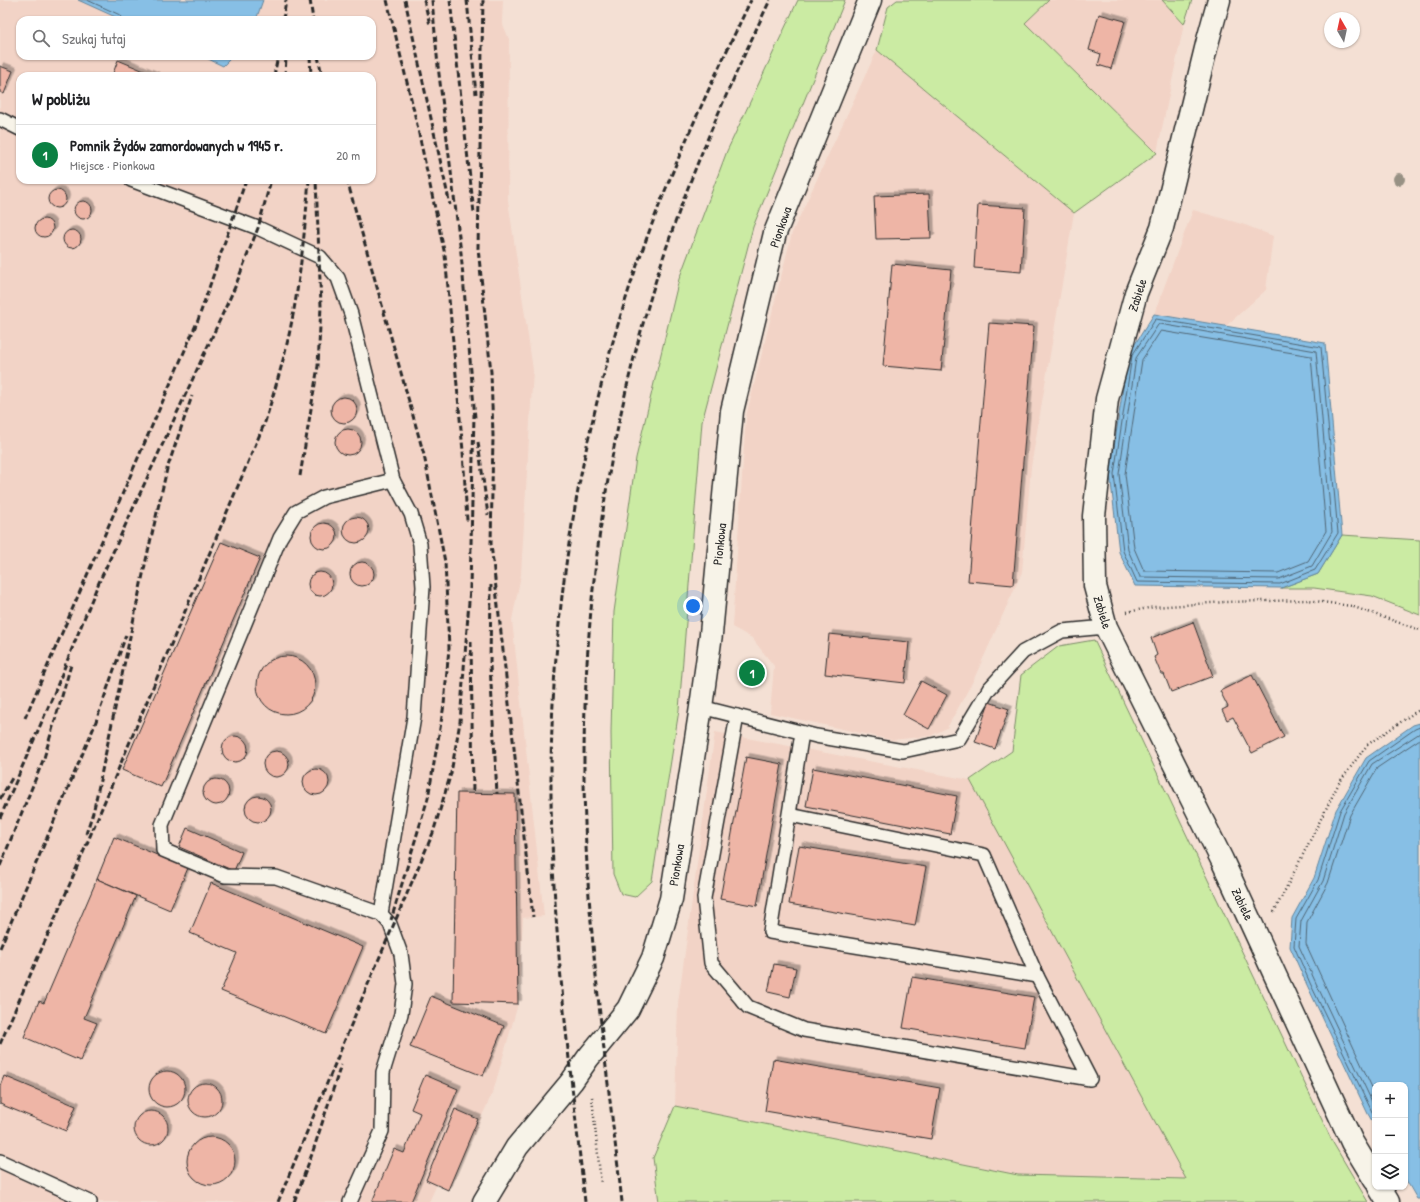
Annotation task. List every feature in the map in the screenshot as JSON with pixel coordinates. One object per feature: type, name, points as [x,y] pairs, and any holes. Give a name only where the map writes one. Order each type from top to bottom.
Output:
[{"type":"street","name":"Pionkowa","points":[[484,1202],[518,1147],[628,1009],[653,958],[671,899],[701,707],[711,634],[732,411],[776,233],[870,0]]},
{"type":"street","name":"Zabiele","points":[[1219,0],[1162,228],[1136,293],[1107,399],[1094,516],[1095,586],[1106,627],[1222,860],[1352,1142],[1372,1175]]},
{"type":"street","points":[[1381,1190],[1388,1202]]},
{"type":"lane","points":[[0,119],[16,127]]},
{"type":"lane","points":[[142,184],[258,228],[320,257],[338,278],[351,314],[394,480],[411,514],[420,544],[423,587],[414,717],[380,914]]},
{"type":"lane","points":[[350,1202],[382,1131],[383,1072],[401,1014],[405,984],[401,954],[390,924],[380,914],[276,877],[225,876],[163,850],[162,825],[280,538],[296,512],[324,497],[394,480]]},
{"type":"lane","points":[[701,707],[802,733],[903,751],[959,739],[988,689],[1023,652],[1062,631],[1106,627]]},
{"type":"lane","points":[[737,716],[704,898],[711,963],[748,1007],[804,1030],[1090,1079],[1037,976],[984,854],[790,815]]},
{"type":"lane","points":[[802,733],[770,932],[1037,976]]},
{"type":"lane","points":[[0,1162],[90,1202]]},
{"type":"path","points":[[1106,627],[1114,614],[1154,607],[1225,602],[1308,600],[1351,606],[1420,630]]},
{"type":"path","points":[[1260,941],[1338,783],[1367,745],[1420,710]]},
{"type":"path","points":[[588,1058],[601,1184]]},
{"type":"shaded area","points":[[0,0],[503,0],[502,22],[509,39],[508,200],[533,370],[521,575],[512,620],[544,916],[523,918],[518,1004],[493,1092],[449,1187],[438,1182],[429,1202],[0,1202]]},
{"type":"shaded area","points":[[1049,0],[1162,0],[1184,24],[1157,152],[1024,23]]},
{"type":"shaded area","points":[[877,50],[1074,213],[1031,467],[1022,572],[973,681],[947,728],[930,736],[892,740],[770,713],[774,666],[752,638],[732,627],[746,417],[792,233]]},
{"type":"shaded area","points":[[1193,210],[1245,225],[1273,236],[1266,290],[1226,326],[1154,314]]},
{"type":"shaded area","points":[[715,732],[970,780],[1187,1179],[1018,1175],[675,1106],[678,1003]]},
{"type":"green space","points":[[798,0],[845,0],[753,227],[702,422],[679,710],[652,881],[635,897],[621,894],[613,874],[611,732],[614,612],[636,458],[679,279],[727,151]]},
{"type":"green space","points":[[897,0],[1049,0],[1025,23],[1157,153],[1074,213],[877,50],[888,7]]},
{"type":"green space","points":[[1162,0],[1192,0],[1184,24]]},
{"type":"green space","points":[[1342,535],[1420,540],[1420,615],[1372,596],[1314,588],[1281,588],[1318,574]]},
{"type":"green space","points":[[1094,640],[1332,1141],[1368,1202],[659,1202],[653,1158],[675,1106],[1018,1175],[1186,1179],[970,780],[1012,751],[1021,675],[1059,646]]},
{"type":"water","points":[[78,0],[263,0],[257,16],[113,16]]},
{"type":"water","points":[[210,60],[229,60],[223,66]]},
{"type":"water","points":[[1154,314],[1325,343],[1342,535],[1318,574],[1281,588],[1135,586],[1119,552],[1110,474],[1128,355]]},
{"type":"water","points":[[1420,723],[1420,1199],[1417,1199],[1408,1183],[1408,1082],[1372,1082],[1372,1121],[1290,947],[1292,918],[1314,878],[1336,810],[1366,758],[1413,725]]},
{"type":"building","points":[[1099,14],[1125,21],[1111,69],[1098,65],[1101,54],[1089,50]]},
{"type":"building","points":[[118,60],[146,72],[114,72]]},
{"type":"building","points":[[0,66],[13,71],[4,94],[0,92]]},
{"type":"building","points":[[57,190],[63,193],[66,199],[63,205],[57,208],[51,205],[48,199],[51,193]]},
{"type":"building","points":[[929,194],[931,238],[876,239],[874,196]]},
{"type":"building","points":[[83,201],[89,204],[92,210],[89,216],[83,219],[77,216],[74,210],[77,204]]},
{"type":"building","points":[[978,205],[1025,208],[1021,272],[974,268]]},
{"type":"building","points":[[44,219],[50,222],[53,228],[50,234],[44,237],[38,234],[35,228],[38,222]]},
{"type":"building","points":[[72,230],[78,233],[81,239],[78,245],[72,248],[66,245],[63,239],[66,233]]},
{"type":"building","points":[[892,264],[951,270],[941,371],[883,366]]},
{"type":"building","points":[[989,323],[1034,326],[1013,585],[968,581]]},
{"type":"building","points":[[344,397],[353,401],[357,410],[353,419],[344,423],[335,419],[331,410],[335,401]]},
{"type":"building","points":[[348,429],[357,433],[361,442],[357,451],[348,455],[339,451],[335,442],[339,433]]},
{"type":"building","points":[[356,517],[365,521],[369,530],[365,539],[356,543],[347,539],[343,530],[347,521]]},
{"type":"building","points":[[324,523],[333,527],[337,536],[333,545],[324,549],[315,545],[311,536],[315,527]]},
{"type":"building","points":[[221,542],[260,558],[161,787],[122,770]]},
{"type":"building","points":[[357,562],[367,562],[374,569],[374,579],[367,586],[357,586],[350,579],[350,569]]},
{"type":"building","points":[[315,572],[325,572],[332,579],[332,589],[325,596],[315,596],[308,589],[308,579]]},
{"type":"building","points":[[1193,622],[1213,676],[1171,692],[1164,674],[1161,674],[1154,657],[1157,655],[1151,638]]},
{"type":"building","points":[[829,634],[909,642],[905,683],[825,674]]},
{"type":"building","points":[[280,656],[292,656],[302,660],[311,669],[315,679],[315,691],[307,706],[292,714],[280,714],[270,710],[261,701],[257,691],[257,679],[261,669],[270,660]]},
{"type":"building","points":[[1252,675],[1284,737],[1252,753],[1233,717],[1227,720],[1222,710],[1228,707],[1220,691]]},
{"type":"building","points":[[921,681],[947,695],[929,729],[903,715]]},
{"type":"building","points":[[989,702],[1009,709],[995,749],[975,742]]},
{"type":"building","points":[[235,736],[244,740],[248,749],[244,758],[235,762],[226,758],[222,749],[226,740]]},
{"type":"building","points":[[276,751],[285,755],[289,764],[285,773],[276,777],[267,773],[263,764],[267,755]]},
{"type":"building","points":[[746,757],[782,764],[757,906],[720,899]]},
{"type":"building","points":[[813,768],[957,796],[950,834],[806,806]]},
{"type":"building","points":[[316,769],[325,773],[329,782],[325,791],[316,795],[307,791],[303,782],[307,773]]},
{"type":"building","points":[[216,779],[225,783],[229,792],[225,801],[216,805],[207,801],[203,792],[207,783]]},
{"type":"building","points":[[457,793],[515,794],[518,1004],[453,1002]]},
{"type":"building","points":[[258,796],[267,800],[271,809],[267,818],[258,822],[249,818],[245,809],[249,800]]},
{"type":"building","points":[[187,828],[242,852],[234,871],[179,847]]},
{"type":"building","points":[[114,837],[188,868],[170,910],[97,879]]},
{"type":"building","points":[[799,846],[926,867],[915,926],[789,904]]},
{"type":"building","points":[[97,879],[136,896],[84,1018],[97,1023],[80,1061],[24,1037],[39,1001],[44,1003]]},
{"type":"building","points":[[211,883],[363,947],[326,1034],[221,991],[237,953],[190,933]]},
{"type":"building","points":[[774,964],[796,968],[790,997],[768,992]]},
{"type":"building","points":[[912,977],[1034,997],[1025,1048],[903,1028]]},
{"type":"building","points":[[431,996],[504,1026],[483,1076],[410,1047]]},
{"type":"building","points":[[773,1059],[940,1088],[931,1139],[765,1111]]},
{"type":"building","points":[[167,1071],[180,1076],[185,1089],[180,1102],[167,1107],[154,1102],[149,1089],[154,1076]]},
{"type":"building","points":[[425,1075],[458,1089],[411,1202],[372,1202],[394,1149],[404,1153],[420,1113],[411,1109]]},
{"type":"building","points":[[4,1076],[76,1106],[66,1131],[0,1104],[0,1086]]},
{"type":"building","points":[[205,1083],[211,1084],[217,1088],[221,1094],[221,1106],[217,1112],[211,1116],[205,1117],[199,1116],[193,1112],[189,1106],[188,1100],[189,1094],[193,1088],[199,1084]]},
{"type":"building","points":[[455,1109],[478,1119],[448,1190],[426,1180]]},
{"type":"building","points":[[151,1111],[157,1112],[163,1116],[167,1122],[167,1134],[163,1140],[157,1144],[151,1145],[145,1144],[139,1140],[135,1134],[134,1128],[135,1122],[139,1116],[145,1112]]},
{"type":"building","points":[[206,1137],[216,1137],[228,1144],[235,1156],[235,1166],[228,1178],[216,1185],[206,1185],[198,1181],[191,1174],[187,1166],[187,1156],[191,1148],[198,1141]]},
{"type":"railway","points":[[284,16],[286,0]]},
{"type":"railway","points":[[310,0],[312,16]]},
{"type":"railway","points":[[387,0],[414,111],[445,255],[463,451],[467,521]]},
{"type":"railway","points":[[405,0],[450,205]]},
{"type":"railway","points":[[424,0],[430,25]]},
{"type":"railway","points":[[432,0],[438,66],[461,253],[475,418]]},
{"type":"railway","points":[[450,0],[474,213]]},
{"type":"railway","points":[[467,0],[476,94]]},
{"type":"railway","points":[[483,0],[478,248],[491,372],[493,436],[491,544],[533,917]]},
{"type":"railway","points":[[585,1202],[558,947],[552,844],[552,727],[562,595],[571,530],[597,401],[614,337],[634,274],[646,239],[688,135],[751,0]]},
{"type":"railway","points":[[622,1202],[597,990],[585,830],[585,708],[595,572],[604,504],[616,437],[648,305],[691,179],[729,89],[770,0]]},
{"type":"railway","points":[[275,72],[277,60]]},
{"type":"railway","points":[[285,72],[286,60]]},
{"type":"railway","points":[[310,60],[311,72]]},
{"type":"railway","points":[[319,60],[321,72]]},
{"type":"railway","points":[[25,718],[198,320],[245,184]]},
{"type":"railway","points":[[0,818],[53,696],[96,589],[235,287],[258,228],[270,184]]},
{"type":"railway","points":[[0,1044],[66,893],[265,422],[283,361],[294,310],[303,245],[309,184]]},
{"type":"railway","points":[[300,476],[318,366],[321,306],[316,184]]},
{"type":"railway","points":[[348,184],[424,455],[445,562],[449,648],[444,705],[428,798],[391,920]]},
{"type":"railway","points":[[86,834],[94,809],[146,560],[167,469],[192,396]]},
{"type":"railway","points":[[278,1202],[363,996],[433,833],[451,773],[460,722],[470,588],[474,414]]},
{"type":"railway","points":[[478,442],[488,515]]},
{"type":"railway","points":[[491,585],[490,665],[497,794]]},
{"type":"railway","points":[[0,948],[94,727],[126,635]]},
{"type":"railway","points":[[471,641],[473,794]]},
{"type":"railway","points":[[0,866],[44,758],[71,665]]},
{"type":"railway","points":[[0,799],[12,778]]},
{"type":"railway","points":[[294,1202],[312,1154],[341,1065]]},
{"type":"place","name":"Pomnik Żydów zamordowanych w 1945 r.","points":[[752,673]]}]
